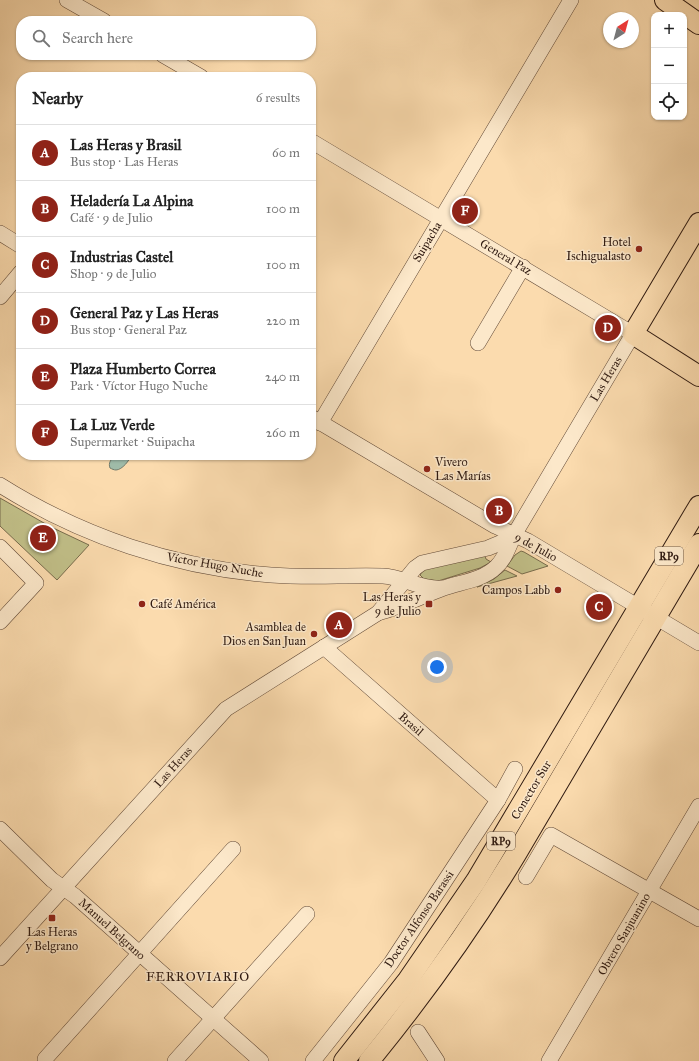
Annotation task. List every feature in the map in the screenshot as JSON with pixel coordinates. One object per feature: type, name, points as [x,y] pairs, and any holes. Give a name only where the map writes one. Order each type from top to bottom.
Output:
[{"type":"main road","points":[[665,0],[699,24]]},
{"type":"main road","name":"Las Heras","points":[[633,334],[699,223]]},
{"type":"main road","name":"General Paz","points":[[633,334],[699,376]]},
{"type":"main road","name":"Conector Sur","points":[[370,1061],[427,987],[488,900],[516,854],[648,612],[699,506]]},
{"type":"main road","name":"Conector Sur","points":[[344,1061],[401,990],[440,936],[648,612],[699,544]]},
{"type":"street","points":[[67,0],[84,4],[98,16]]},
{"type":"street","name":"Suipacha","points":[[316,418],[441,219],[571,0]]},
{"type":"street","points":[[172,60],[192,72]]},
{"type":"street","name":"General Paz","points":[[316,144],[633,334]]},
{"type":"street","points":[[0,233],[16,243]]},
{"type":"street","points":[[478,343],[523,267]]},
{"type":"street","points":[[0,297],[16,278]]},
{"type":"street","name":"Las Heras","points":[[378,613],[394,609],[445,588],[481,576],[494,569],[505,554],[514,535],[633,334]]},
{"type":"street","name":"9 de Julio","points":[[316,421],[495,526],[528,541],[699,643]]},
{"type":"street","name":"Víctor Hugo Nuche","points":[[0,485],[34,505],[78,526],[124,544],[172,558],[220,569],[270,575],[319,578],[381,576],[429,587],[445,588]]},
{"type":"street","name":"Las Heras","points":[[0,958],[226,709],[378,613],[415,568],[422,563],[488,548],[514,535]]},
{"type":"street","points":[[0,547],[36,583],[0,622]]},
{"type":"street","name":"Brasil","points":[[324,647],[498,800]]},
{"type":"street","name":"Doctor Alfonso Barassi","points":[[313,1061],[391,963],[498,800],[515,769]]},
{"type":"street","name":"Obrero Sanjuanino","points":[[549,1061],[699,806]]},
{"type":"street","name":"Manuel Belgrano","points":[[0,829],[52,880],[75,896],[261,1061]]},
{"type":"street","points":[[526,877],[551,835],[699,919]]},
{"type":"street","points":[[45,1059],[233,849]]},
{"type":"street","points":[[175,1061],[307,914]]},
{"type":"street","points":[[418,1032],[436,1061]]},
{"type":"shaded area","points":[[111,460],[128,460],[123,467],[118,470],[110,468]]},
{"type":"shaded area","points":[[0,498],[51,527],[89,545],[57,580],[0,526]]},
{"type":"shaded area","points":[[521,551],[548,566],[522,574],[507,566],[515,555]]},
{"type":"shaded area","points":[[484,554],[486,559],[491,562],[480,568],[438,581],[424,579],[420,575],[424,569]]},
{"type":"shaded area","points":[[505,570],[517,576],[477,587],[494,579]]},
{"type":"place","name":"La Luz Verde","points":[[465,211]]},
{"type":"place","name":"Hotel Ischigualasto","points":[[639,249]]},
{"type":"place","name":"General Paz y Las Heras","points":[[608,328]]},
{"type":"place","name":"Vivero Las Marías","points":[[427,469]]},
{"type":"place","name":"Heladería La Alpina","points":[[499,511]]},
{"type":"place","name":"Plaza Humberto Correa","points":[[43,538]]},
{"type":"place","name":"Campos Labb","points":[[558,590]]},
{"type":"place","name":"Café América","points":[[142,604]]},
{"type":"place","name":"Las Heras y 9 de Julio","points":[[429,604]]},
{"type":"place","name":"Industrias Castel","points":[[599,607]]},
{"type":"place","name":"Las Heras y Brasil","points":[[339,625]]},
{"type":"place","name":"Asamblea de Dios en San Juan","points":[[314,634]]},
{"type":"place","name":"Las Heras y Belgrano","points":[[52,918]]},
{"type":"district","name":"FERROVIARIO","points":[[198,976]]}]
